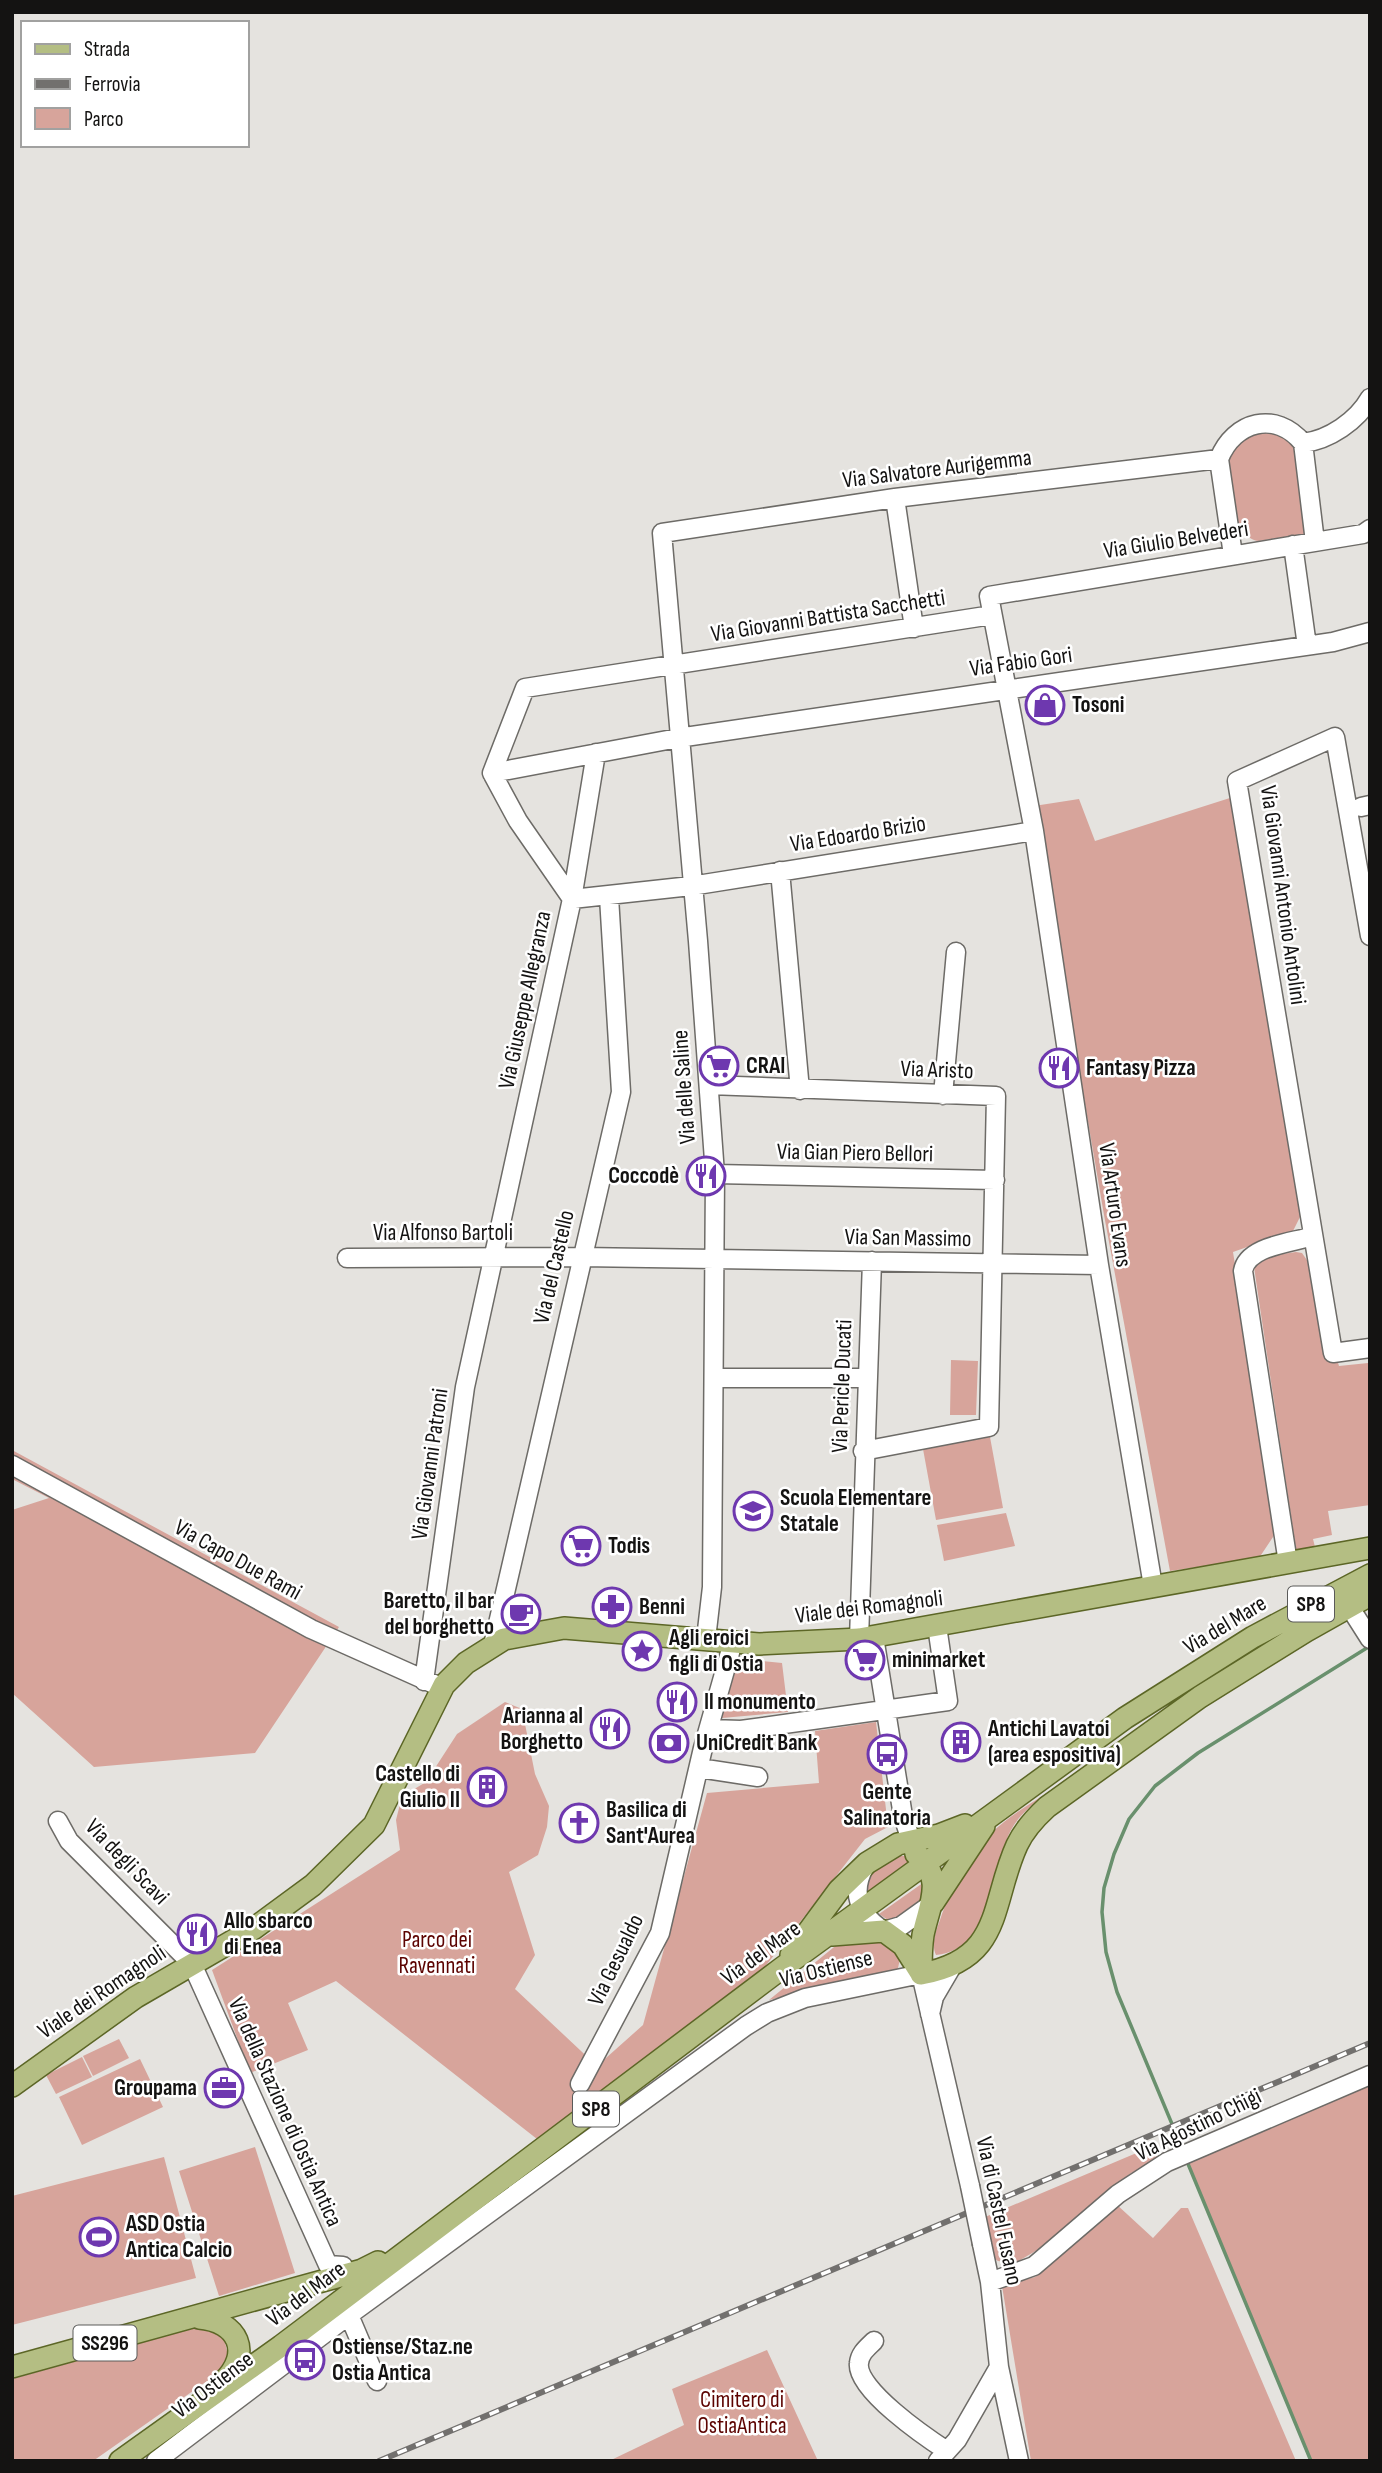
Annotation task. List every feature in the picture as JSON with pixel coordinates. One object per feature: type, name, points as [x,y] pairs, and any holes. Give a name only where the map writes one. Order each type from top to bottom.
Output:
[{"type":"main road","name":"Viale dei Romagnoli","points":[[12,2086],[130,2001],[276,1913],[313,1885],[363,1838],[390,1797],[434,1683],[493,1644],[515,1635],[564,1628],[733,1642],[802,1643],[866,1638],[1370,1548]]},
{"type":"main road","name":"Via del Mare","points":[[120,2461],[281,2346],[409,2247],[645,2074],[782,1968],[831,1935],[862,1910],[916,1852],[990,1817],[1125,1718],[1253,1637],[1370,1575]]},
{"type":"main road","points":[[951,1968],[975,1947],[989,1929],[1017,1846],[1029,1825],[1047,1807],[1200,1697],[1370,1595]]},
{"type":"main road","points":[[933,1903],[990,1817]]},
{"type":"main road","points":[[782,1968],[839,1890],[875,1858],[901,1850],[916,1852],[934,1884],[933,1903],[922,1941],[921,1974]]},
{"type":"main road","points":[[831,1935],[884,1931],[903,1945],[921,1974]]},
{"type":"main road","name":"Via Ostiense","points":[[921,1974],[951,1968]]},
{"type":"main road","points":[[336,2273],[362,2270],[409,2247]]},
{"type":"main road","name":"SS296","points":[[12,2367],[197,2318],[336,2273]]},
{"type":"main road","name":"Via del Mare","points":[[197,2318],[228,2327],[239,2349],[231,2374],[201,2402]]},
{"type":"street","points":[[1303,443],[1321,439],[1340,428],[1358,414],[1370,398]]},
{"type":"street","points":[[1233,555],[1219,459],[1234,435],[1261,422],[1284,426],[1303,443],[1315,542]]},
{"type":"street","name":"Via Salvatore Aurigemma","points":[[662,533],[895,498],[1219,459]]},
{"type":"street","points":[[895,498],[914,628]]},
{"type":"street","name":"Via Giulio Belvederi","points":[[989,596],[1363,534],[1370,529]]},
{"type":"street","name":"Via delle Saline","points":[[662,533],[715,1174],[712,1587],[706,1639]]},
{"type":"street","points":[[1293,545],[1307,646]]},
{"type":"street","name":"Via Arturo Evans","points":[[989,596],[1034,831],[1098,1265],[1153,1586]]},
{"type":"street","name":"Via Giovanni Battista Sacchetti","points":[[492,773],[525,688],[992,615]]},
{"type":"street","name":"Via Fabio Gori","points":[[492,773],[678,738],[1307,646],[1370,632]]},
{"type":"street","name":"Via Giovanni Antonio Antolini","points":[[1370,936],[1335,737],[1237,781],[1333,1353],[1370,1348]]},
{"type":"street","name":"Via Giuseppe Allegranza","points":[[495,1257],[572,899],[596,753]]},
{"type":"street","points":[[492,773],[518,821],[572,899]]},
{"type":"street","name":"Via Edoardo Brizio","points":[[572,899],[691,886],[1034,831]]},
{"type":"street","points":[[780,871],[800,1090]]},
{"type":"street","name":"Via del Castello","points":[[493,1644],[621,1093],[609,897]]},
{"type":"street","points":[[943,1095],[956,952]]},
{"type":"street","name":"Via Aristo","points":[[709,1085],[996,1096],[995,1264],[989,1427],[863,1451]]},
{"type":"street","name":"Via Gian Piero Bellori","points":[[715,1174],[995,1180]]},
{"type":"street","points":[[1288,1563],[1243,1271],[1245,1261],[1253,1254],[1313,1236]]},
{"type":"street","name":"Via Giovanni Patroni","points":[[434,1683],[465,1387],[495,1257]]},
{"type":"street","name":"Via Alfonso Bartoli","points":[[347,1258],[716,1259]]},
{"type":"street","name":"Via San Massimo","points":[[716,1259],[1098,1265]]},
{"type":"street","name":"Via Pericle Ducati","points":[[872,1261],[863,1451],[866,1638],[888,1710],[903,1816],[916,1852]]},
{"type":"street","points":[[715,1378],[866,1378]]},
{"type":"street","name":"Via Capo Due Rami","points":[[12,1465],[311,1629],[434,1683]]},
{"type":"street","points":[[1349,1606],[1366,1634]]},
{"type":"street","points":[[709,1729],[741,1730],[948,1701],[937,1626]]},
{"type":"street","name":"Via Gesualdo","points":[[580,2084],[660,1933],[699,1768],[733,1642]]},
{"type":"street","points":[[699,1768],[758,1777]]},
{"type":"street","points":[[903,1816],[896,1835],[875,1858],[856,1889],[862,1910],[884,1931],[901,1926],[933,1903]]},
{"type":"street","name":"Via degli Scavi","points":[[58,1821],[69,1841],[192,1964]]},
{"type":"street","name":"Via della Stazione di Ostia Antica","points":[[192,1964],[328,2265],[336,2273]]},
{"type":"street","points":[[929,2017],[934,1997],[951,1968]]},
{"type":"street","name":"Via di Castel Fusano","points":[[921,1974],[990,2282],[999,2367],[1019,2461]]},
{"type":"street","name":"Via Ostiense","points":[[156,2461],[349,2315],[757,2018],[805,1998],[921,1974]]},
{"type":"street","name":"Via Agostino Chigi","points":[[990,2282],[1034,2266],[1118,2194],[1167,2162],[1206,2143],[1370,2075]]},
{"type":"street","points":[[349,2315],[377,2381]]},
{"type":"street","points":[[874,2341],[862,2352],[858,2365],[860,2376],[942,2456],[957,2440],[999,2367]]},
{"type":"green space","points":[[1261,425],[1294,442],[1309,533],[1259,541],[1250,538],[1237,520],[1229,481],[1229,448]]},
{"type":"green space","points":[[1233,797],[1301,1215],[1293,1231],[1233,1252],[1277,1531],[1259,1558],[1170,1571],[1104,1215],[1034,806],[1079,799],[1095,841]]},
{"type":"green space","points":[[1302,1253],[1309,1263],[1339,1366],[1368,1363],[1370,1352],[1370,1505],[1328,1511],[1332,1535],[1313,1539],[1315,1547],[1296,1550],[1254,1267],[1261,1257]]},
{"type":"green space","points":[[951,1360],[978,1361],[976,1415],[950,1415]]},
{"type":"green space","points":[[990,1437],[1003,1508],[936,1520],[923,1449]]},
{"type":"green space","points":[[12,1450],[339,1627],[255,1753],[94,1767],[12,1693],[12,1510],[49,1498],[12,1479]]},
{"type":"green space","points":[[1006,1513],[1015,1546],[944,1561],[937,1525]]},
{"type":"green space","points":[[734,1658],[782,1663],[788,1712],[722,1718]]},
{"type":"green space","name":"Parco dei Ravennati","points":[[505,1702],[522,1709],[535,1774],[549,1806],[547,1827],[538,1855],[509,1872],[535,1955],[515,1989],[597,2066],[643,2025],[707,1793],[819,1783],[815,1731],[876,1722],[888,1827],[865,1839],[764,1968],[537,2139],[336,1981],[288,2003],[308,2050],[250,2073],[212,1970],[400,1850],[396,1820],[400,1804],[411,1791],[426,1782],[457,1734]]},
{"type":"green space","points":[[1044,1795],[1022,1815],[1011,1830],[981,1923],[970,1938],[956,1949],[936,1955],[934,1940],[942,1914],[970,1858],[993,1831]]},
{"type":"green space","points":[[909,1856],[914,1860],[866,1893],[867,1876],[888,1860]]},
{"type":"green space","points":[[927,1880],[925,1896],[903,1916],[888,1920],[879,1914]]},
{"type":"green space","points":[[879,1940],[893,1948],[900,1959],[898,1968],[893,1972],[769,2000],[839,1943]]},
{"type":"green space","points":[[119,2039],[129,2058],[93,2076],[83,2056]]},
{"type":"green space","points":[[82,2057],[92,2077],[56,2094],[46,2075]]},
{"type":"green space","points":[[140,2059],[163,2107],[82,2145],[59,2097]]},
{"type":"green space","points":[[1370,2075],[1370,2461],[1311,2461],[1182,2147]]},
{"type":"green space","points":[[1153,2146],[1159,2159],[1131,2173],[1039,2249],[1015,2263],[998,2261],[989,2255],[978,2220]]},
{"type":"green space","points":[[255,2147],[295,2273],[219,2296],[179,2171]]},
{"type":"green space","name":"ASD Ostia Antica Calcio","points":[[164,2157],[196,2278],[12,2325],[12,2196]]},
{"type":"green space","points":[[1115,2203],[1153,2238],[1181,2208],[1188,2208],[1296,2461],[1031,2461],[1002,2286],[1035,2277]]},
{"type":"green space","points":[[212,2323],[225,2342],[230,2365],[93,2461],[12,2461],[12,2379]]},
{"type":"green space","name":"Cimitero di OstiaAntica","points":[[767,2350],[818,2461],[609,2461],[684,2425],[672,2389]]},
{"type":"waterway","points":[[1182,2148],[1117,1992],[1106,1952],[1102,1912],[1104,1888],[1114,1854],[1129,1819],[1155,1786],[1198,1753],[1370,1646]]},
{"type":"waterway","points":[[1186,2159],[1311,2461]]},
{"type":"railway","points":[[379,2461],[1370,2043]]},
{"type":"place","name":"Tosoni","points":[[1045,705]]},
{"type":"place","name":"CRAI","points":[[719,1066]]},
{"type":"place","name":"Fantasy Pizza","points":[[1059,1068]]},
{"type":"place","name":"Coccodè","points":[[706,1176]]},
{"type":"place","name":"Scuola Elementare Statale","points":[[753,1511]]},
{"type":"place","name":"Todis","points":[[581,1546]]},
{"type":"place","name":"Benni","points":[[612,1607]]},
{"type":"place","name":"Baretto, il bar del borghetto","points":[[521,1614]]},
{"type":"place","name":"Agli eroici figli di Ostia","points":[[642,1651]]},
{"type":"place","name":"minimarket","points":[[865,1660]]},
{"type":"place","name":"Il monumento","points":[[677,1702]]},
{"type":"place","name":"Arianna al Borghetto","points":[[610,1729]]},
{"type":"place","name":"Antichi Lavatoi (area espositiva)","points":[[961,1742]]},
{"type":"place","name":"UniCredit Bank","points":[[669,1743]]},
{"type":"place","name":"Gente Salinatoria","points":[[887,1754]]},
{"type":"place","name":"Castello di Giulio II","points":[[487,1787]]},
{"type":"place","name":"Basilica di Sant'Aurea","points":[[579,1823]]},
{"type":"place","name":"Allo sbarco di Enea","points":[[197,1934]]},
{"type":"place","name":"Groupama","points":[[224,2088]]},
{"type":"place","name":"ASD Ostia Antica Calcio","points":[[99,2237]]},
{"type":"place","name":"Ostiense/Staz.ne Ostia Antica","points":[[305,2360]]}]
